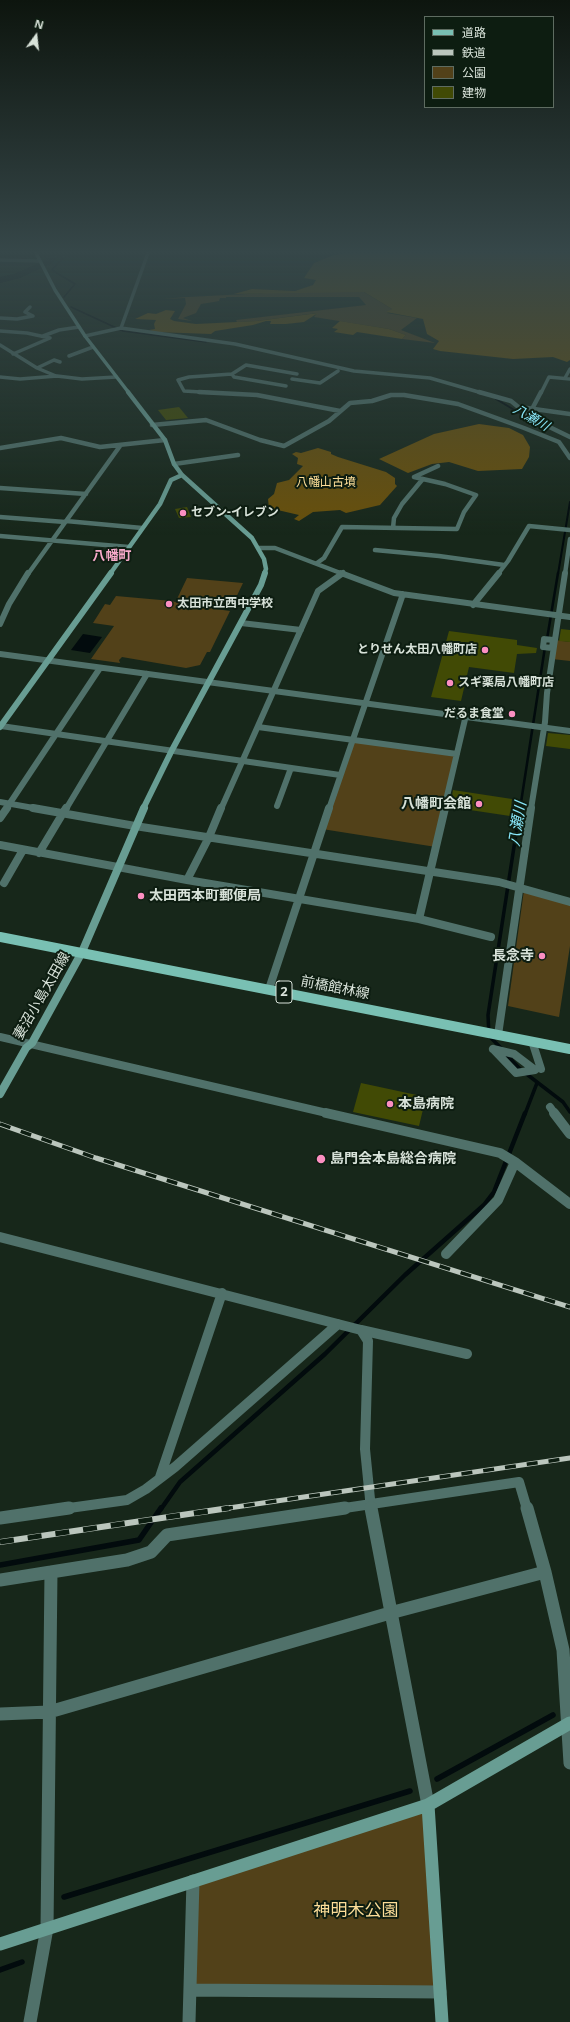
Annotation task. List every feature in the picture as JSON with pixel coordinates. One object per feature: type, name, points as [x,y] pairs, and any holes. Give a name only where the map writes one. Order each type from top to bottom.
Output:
[{"type":"main road","name":"前橋館林線","points":[[0,937],[570,1049]]},
{"type":"street","points":[[3,347],[37,368],[57,376],[76,379],[116,377]]},
{"type":"street","points":[[13,354],[28,347]]},
{"type":"street","points":[[69,356],[92,347]]},
{"type":"street","points":[[93,347],[164,440],[174,464],[182,475],[207,499],[243,529],[259,548],[275,548],[394,593],[473,605],[570,617]]},
{"type":"street","points":[[250,347],[354,371],[430,378],[511,401],[521,407],[533,419],[570,437]]},
{"type":"street","points":[[37,368],[54,360],[60,362]]},
{"type":"street","points":[[274,398],[297,374],[246,365],[232,374],[188,377],[178,380],[184,391],[257,395],[340,411]]},
{"type":"street","points":[[532,409],[549,377],[568,379],[570,369]]},
{"type":"street","points":[[292,379],[320,383],[338,371]]},
{"type":"street","points":[[232,374],[234,377],[286,386]]},
{"type":"street","points":[[0,377],[20,379],[57,376]]},
{"type":"street","points":[[152,425],[206,420],[260,440],[284,446],[329,421],[350,403],[372,401],[395,394],[458,404],[559,442],[570,458]]},
{"type":"street","points":[[521,407],[570,414]]},
{"type":"street","points":[[0,448],[66,438],[98,447],[120,446],[164,440]]},
{"type":"street","points":[[0,624],[9,604],[24,579],[120,446]]},
{"type":"street","points":[[174,464],[238,455]]},
{"type":"street","points":[[317,564],[324,558],[342,527],[456,529],[464,512],[476,495],[445,484],[422,480],[414,475],[438,466]]},
{"type":"street","points":[[182,475],[171,480],[166,494],[0,726],[340,775]]},
{"type":"street","points":[[393,528],[394,518],[399,509],[422,480]]},
{"type":"street","points":[[0,488],[86,494]]},
{"type":"street","points":[[0,516],[142,528]]},
{"type":"street","points":[[473,605],[508,561],[529,526],[569,530]]},
{"type":"street","points":[[0,536],[129,547]]},
{"type":"street","points":[[493,1034],[519,886],[545,722],[558,616],[570,539]]},
{"type":"street","name":"妻沼小島太田線","points":[[0,1094],[26,1048],[32,1043],[82,952],[135,826],[172,750],[210,682],[266,573],[264,559],[259,548]]},
{"type":"street","points":[[376,550],[455,558],[504,565]]},
{"type":"street","points":[[187,880],[209,838],[242,760],[318,591],[344,573]]},
{"type":"street","points":[[269,989],[340,775],[403,594]]},
{"type":"street","points":[[241,623],[301,630]]},
{"type":"street","points":[[0,654],[570,730]]},
{"type":"street","points":[[0,818],[100,668]]},
{"type":"street","points":[[39,853],[147,674]]},
{"type":"street","points":[[420,919],[466,715]]},
{"type":"street","points":[[258,727],[457,754]]},
{"type":"street","points":[[277,806],[292,768]]},
{"type":"street","points":[[0,802],[209,838],[314,852],[499,882],[519,886],[570,902]]},
{"type":"street","points":[[0,845],[298,900],[420,919],[491,937]]},
{"type":"street","points":[[4,883],[23,850]]},
{"type":"street","points":[[0,1037],[32,1043],[503,1154],[570,1204]]},
{"type":"street","points":[[532,1041],[541,1069]]},
{"type":"street","points":[[550,1106],[570,1134]]},
{"type":"street","points":[[446,1254],[498,1200],[515,1162]]},
{"type":"street","points":[[0,1237],[361,1330],[467,1354]]},
{"type":"street","points":[[160,1477],[222,1293]]},
{"type":"street","points":[[0,1518],[126,1500],[146,1489],[175,1467],[339,1324]]},
{"type":"street","points":[[361,1330],[368,1341],[365,1449],[370,1505],[428,1805],[442,2022]]},
{"type":"street","points":[[0,1580],[127,1560],[151,1552],[167,1534],[519,1482],[545,1572],[563,1650],[569,1724],[570,1763]]},
{"type":"street","points":[[30,2022],[47,1928],[51,1572]]},
{"type":"street","points":[[0,1714],[49,1712],[390,1612],[545,1572]]},
{"type":"street","points":[[0,1944],[428,1805],[569,1724]]},
{"type":"street","points":[[189,2022],[193,1881]]},
{"type":"street","points":[[190,1990],[440,1992]]},
{"type":"green space","points":[[434,347],[570,347],[570,360],[567,362],[553,357],[513,359],[433,349]]},
{"type":"green space","points":[[479,424],[509,428],[523,435],[530,447],[529,457],[522,469],[478,471],[449,462],[432,464],[408,473],[379,459],[434,434]]},
{"type":"green space","name":"八幡山古墳","points":[[318,448],[331,452],[331,454],[338,457],[386,472],[395,478],[395,484],[397,486],[380,505],[346,513],[340,510],[313,512],[299,521],[294,519],[299,515],[269,508],[268,499],[274,494],[277,483],[289,480],[303,466],[297,464],[298,458],[292,454]]},
{"type":"green space","points":[[187,578],[243,583],[232,606],[176,601]]},
{"type":"green space","points":[[116,596],[172,601],[181,604],[230,611],[210,652],[207,652],[200,665],[186,668],[122,657],[119,660],[120,663],[91,659],[114,626],[93,623],[105,604],[110,605]]},
{"type":"green space","points":[[555,640],[570,642],[570,661],[552,659]]},
{"type":"green space","points":[[352,740],[457,754],[436,847],[322,829]]},
{"type":"green space","name":"長念寺","points":[[524,890],[570,905],[570,946],[559,1017],[508,1006]]},
{"type":"green space","name":"神明木公園","points":[[428,1805],[440,1992],[190,1990],[193,1881]]},
{"type":"shaded area","points":[[83,634],[102,637],[90,653],[71,650]]},
{"type":"building","points":[[179,407],[188,418],[166,420],[158,410]]},
{"type":"building","name":"セブン-イレブン","points":[[187,507],[191,517],[179,518],[175,509]]},
{"type":"building","points":[[561,629],[570,630],[570,642],[559,641]]},
{"type":"building","name":"とりせん太田八幡町店","points":[[449,631],[517,640],[517,645],[537,648],[536,653],[517,654],[514,673],[469,667],[461,701],[431,697]]},
{"type":"building","points":[[548,733],[570,735],[570,749],[546,746]]},
{"type":"building","name":"八幡町会館","points":[[453,790],[512,799],[510,816],[450,807]]},
{"type":"building","name":"本島病院","points":[[361,1083],[426,1097],[419,1126],[353,1112]]},
{"type":"waterway","name":"八瀬川","points":[[496,399],[531,420]]},
{"type":"waterway","name":"八瀬川","points":[[558,574],[570,502]]},
{"type":"waterway","name":"八瀬川","points":[[547,639],[558,573]]},
{"type":"waterway","name":"八瀬川","points":[[520,809],[545,647]]},
{"type":"waterway","name":"八瀬川","points":[[502,1049],[489,1036],[488,1015],[520,808]]},
{"type":"waterway","name":"八瀬川","points":[[506,1054],[520,1069],[563,1102],[570,1112]]},
{"type":"waterway","points":[[525,1114],[537,1083]]},
{"type":"waterway","points":[[161,1509],[180,1482],[325,1354],[405,1275],[484,1205],[494,1192],[525,1113]]},
{"type":"waterway","points":[[0,1565],[139,1540],[161,1508]]},
{"type":"waterway","points":[[437,1779],[553,1715]]},
{"type":"waterway","points":[[64,1897],[410,1791]]},
{"type":"waterway","points":[[0,1970],[22,1962]]},
{"type":"railway","points":[[0,1124],[96,1158],[570,1307]]},
{"type":"railway","points":[[222,1509],[570,1458]]},
{"type":"railway","points":[[0,1542],[229,1508]]},
{"type":"place","name":"セブン-イレブン","points":[[183,513]]},
{"type":"place","name":"太田市立西中学校","points":[[169,604]]},
{"type":"place","name":"とりせん太田八幡町店","points":[[485,650]]},
{"type":"place","name":"スギ薬局八幡町店","points":[[450,683]]},
{"type":"place","name":"だるま食堂","points":[[512,714]]},
{"type":"place","name":"八幡町会館","points":[[479,804]]},
{"type":"place","name":"太田西本町郵便局","points":[[141,896]]},
{"type":"place","name":"長念寺","points":[[542,956]]},
{"type":"place","name":"本島病院","points":[[390,1104]]},
{"type":"place","name":"島門会本島総合病院","points":[[321,1159]]},
{"type":"district","name":"八幡町","points":[[112,556]]}]
